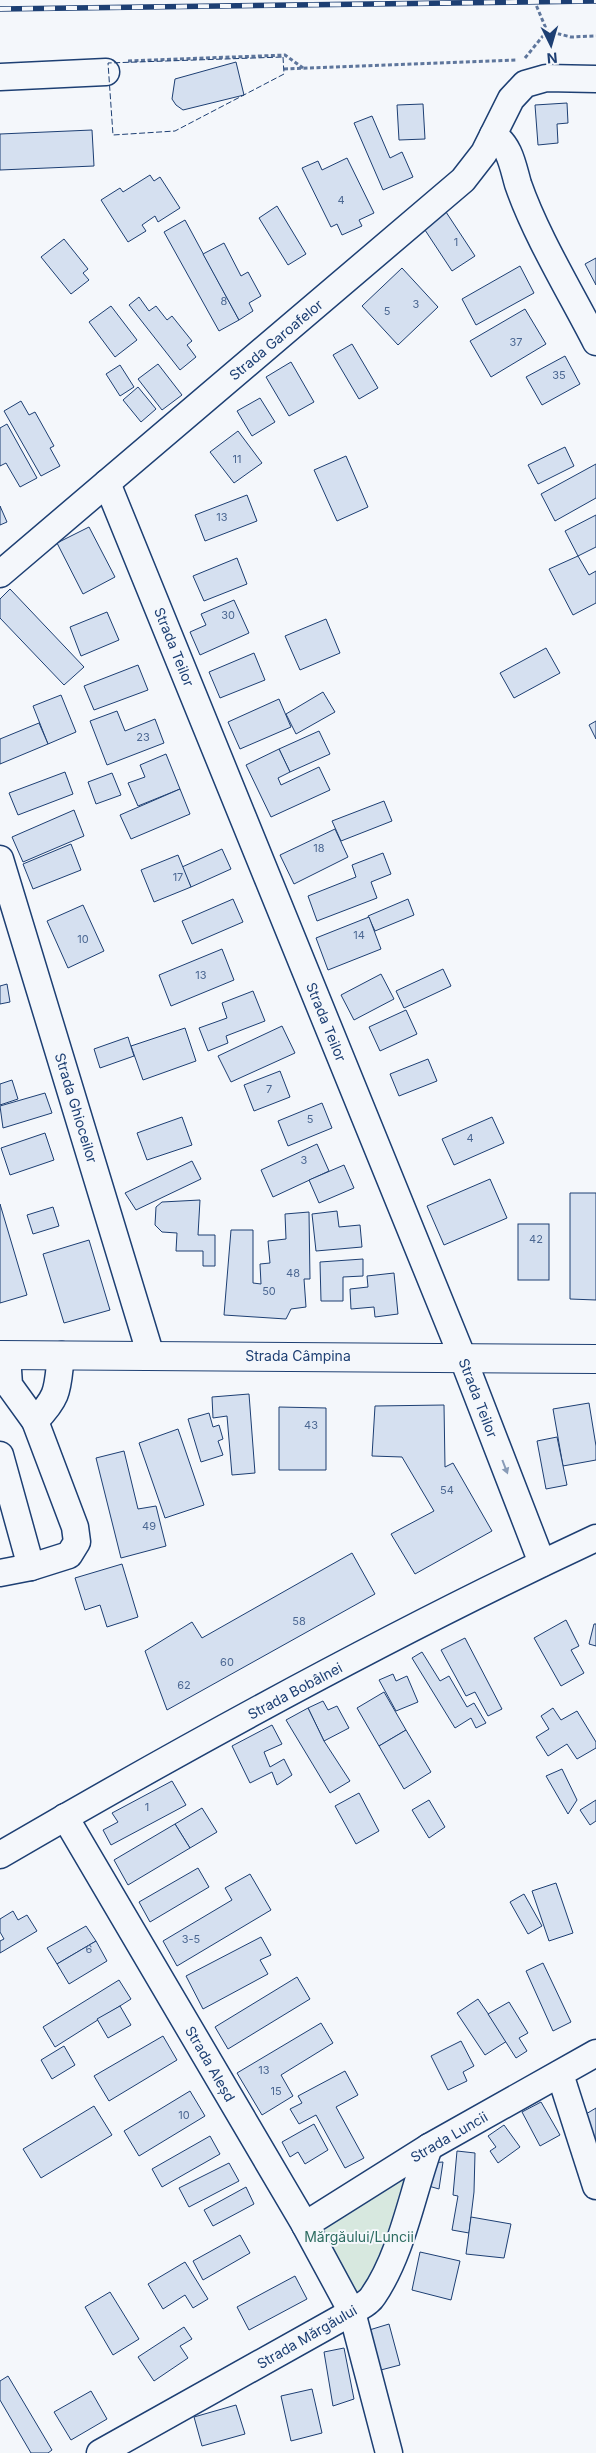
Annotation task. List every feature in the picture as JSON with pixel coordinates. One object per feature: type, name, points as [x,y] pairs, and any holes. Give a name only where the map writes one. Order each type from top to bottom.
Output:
[{"type":"main road","name":"Strada Câmpina","points":[[4,1355],[596,1358]]},
{"type":"street","points":[[0,77],[117,66]]},
{"type":"street","name":"Strada Garoafelor","points":[[0,574],[463,180],[484,153],[511,99],[525,84],[546,78],[596,79]]},
{"type":"street","points":[[493,135],[499,138],[507,149],[532,218],[596,342]]},
{"type":"street","name":"Strada Teilor","points":[[107,483],[462,1356],[542,1563]]},
{"type":"street","name":"Strada Ghioceilor","points":[[0,860],[151,1356]]},
{"type":"street","points":[[0,1574],[63,1558],[75,1549],[77,1542],[75,1527],[35,1421],[9,1385],[4,1355]]},
{"type":"street","points":[[35,1421],[56,1395],[61,1356]]},
{"type":"street","points":[[0,1455],[31,1567]]},
{"type":"street","name":"Strada Bobâlnei","points":[[0,1855],[304,1685],[542,1563],[596,1538]]},
{"type":"street","name":"Strada Aleșd","points":[[65,1817],[305,2226],[352,2312],[389,2453]]},
{"type":"street","name":"Strada Luncii","points":[[305,2226],[429,2147],[596,2053]]},
{"type":"street","points":[[560,2074],[596,2186]]},
{"type":"street","name":"Strada Mărgăului","points":[[100,2453],[352,2312],[372,2298],[382,2280],[405,2223],[429,2147]]},
{"type":"path","points":[[534,0],[547,31]]},
{"type":"path","points":[[547,31],[571,37],[596,36]]},
{"type":"path","points":[[284,68],[524,59],[547,31]]},
{"type":"path","points":[[117,66],[285,55],[304,68]]},
{"type":"green space","name":"Mărgăului/Luncii","points":[[416,2165],[377,2279],[360,2297],[315,2227]]},
{"type":"building","points":[[236,62],[244,95],[183,110],[172,99],[175,79]]},
{"type":"building","points":[[567,103],[568,123],[557,124],[558,143],[538,145],[535,105]]},
{"type":"building","points":[[423,104],[425,139],[399,140],[397,105]]},
{"type":"building","points":[[372,116],[390,158],[402,152],[413,177],[383,190],[354,123]]},
{"type":"building","points":[[92,130],[94,166],[0,170],[0,134]]},
{"type":"building","points":[[347,158],[374,213],[359,220],[362,226],[342,235],[337,224],[331,227],[302,168],[318,161],[322,170]]},
{"type":"building","points":[[150,175],[154,181],[160,177],[180,208],[158,222],[155,216],[142,225],[146,231],[128,242],[101,200],[120,188],[123,192]]},
{"type":"building","points":[[277,206],[306,254],[288,265],[259,218]]},
{"type":"building","points":[[446,212],[475,256],[452,271],[423,227]]},
{"type":"building","points":[[185,220],[239,320],[219,331],[164,232]]},
{"type":"building","points":[[64,239],[88,269],[83,273],[89,280],[71,294],[41,257]]},
{"type":"building","points":[[224,243],[241,276],[248,272],[261,296],[249,303],[253,311],[239,320],[203,254]]},
{"type":"building","points":[[596,258],[596,285],[585,264]]},
{"type":"building","points":[[520,266],[534,293],[476,325],[462,299]]},
{"type":"building","points":[[402,268],[438,307],[398,345],[362,306]]},
{"type":"building","points":[[139,297],[149,311],[156,306],[167,320],[172,316],[192,341],[187,345],[196,357],[180,370],[129,305]]},
{"type":"building","points":[[111,306],[137,340],[115,357],[89,322]]},
{"type":"building","points":[[525,309],[546,344],[491,377],[470,341]]},
{"type":"building","points":[[352,344],[378,388],[359,399],[333,355]]},
{"type":"building","points":[[565,356],[580,384],[542,405],[526,377]]},
{"type":"building","points":[[291,362],[314,402],[289,416],[266,377]]},
{"type":"building","points":[[158,364],[182,395],[162,410],[138,379]]},
{"type":"building","points":[[120,365],[134,387],[120,396],[106,374]]},
{"type":"building","points":[[138,387],[156,409],[141,422],[123,400]]},
{"type":"building","points":[[260,398],[275,422],[252,436],[237,411]]},
{"type":"building","points":[[21,401],[29,415],[35,412],[54,446],[50,448],[60,466],[41,476],[4,411]]},
{"type":"building","points":[[7,424],[37,478],[20,487],[6,463],[0,466],[0,428]]},
{"type":"building","points":[[238,431],[262,463],[234,483],[210,452]]},
{"type":"building","points":[[565,447],[574,466],[538,484],[528,465]]},
{"type":"building","points":[[346,456],[368,507],[337,521],[314,470]]},
{"type":"building","points":[[596,464],[596,498],[555,521],[541,494]]},
{"type":"building","points":[[247,495],[257,521],[205,541],[195,515]]},
{"type":"building","points":[[0,506],[7,522],[0,525]]},
{"type":"building","points":[[596,515],[596,547],[578,556],[565,531]]},
{"type":"building","points":[[89,527],[115,577],[83,594],[57,543]]},
{"type":"building","points":[[578,556],[589,575],[596,571],[596,603],[573,615],[549,569]]},
{"type":"building","points":[[237,558],[247,584],[204,601],[193,576]]},
{"type":"building","points":[[10,589],[84,667],[64,685],[0,618],[0,599]]},
{"type":"building","points":[[234,600],[249,633],[200,655],[190,632],[206,625],[201,614]]},
{"type":"building","points":[[107,612],[119,640],[81,656],[70,627]]},
{"type":"building","points":[[326,619],[340,653],[300,670],[285,636]]},
{"type":"building","points":[[546,648],[560,673],[514,698],[500,673]]},
{"type":"building","points":[[254,653],[265,680],[220,698],[209,672]]},
{"type":"building","points":[[138,665],[148,690],[94,710],[84,686]]},
{"type":"building","points":[[323,692],[335,712],[296,734],[286,714]]},
{"type":"building","points":[[61,695],[76,732],[48,744],[33,706]]},
{"type":"building","points":[[279,699],[291,727],[240,749],[228,722]]},
{"type":"building","points":[[117,711],[125,731],[155,719],[164,743],[107,765],[90,721]]},
{"type":"building","points":[[596,721],[596,739],[589,725]]},
{"type":"building","points":[[39,723],[48,744],[0,764],[0,739]]},
{"type":"building","points":[[319,731],[330,754],[290,772],[279,749]]},
{"type":"building","points":[[279,749],[290,772],[278,778],[281,785],[319,767],[330,790],[271,817],[246,765]]},
{"type":"building","points":[[166,754],[180,789],[138,806],[128,783],[145,777],[140,765]]},
{"type":"building","points":[[65,772],[73,794],[18,815],[9,793]]},
{"type":"building","points":[[112,773],[121,795],[96,804],[88,782]]},
{"type":"building","points":[[180,789],[190,814],[131,839],[120,815]]},
{"type":"building","points":[[384,801],[392,821],[341,841],[332,821]]},
{"type":"building","points":[[74,810],[84,836],[23,862],[12,837]]},
{"type":"building","points":[[335,829],[348,857],[294,884],[280,855]]},
{"type":"building","points":[[71,844],[81,870],[33,889],[23,864]]},
{"type":"building","points":[[222,849],[231,869],[191,887],[182,867]]},
{"type":"building","points":[[383,853],[391,874],[371,882],[377,898],[317,921],[308,896],[356,877],[352,865]]},
{"type":"building","points":[[178,855],[191,887],[154,902],[141,870]]},
{"type":"building","points":[[233,899],[243,922],[192,944],[182,921]]},
{"type":"building","points":[[408,899],[414,915],[375,931],[368,916]]},
{"type":"building","points":[[83,905],[104,951],[68,968],[47,921]]},
{"type":"building","points":[[369,917],[381,949],[328,970],[316,938]]},
{"type":"building","points":[[222,949],[234,980],[171,1006],[159,975]]},
{"type":"building","points":[[443,969],[451,986],[404,1008],[396,991]]},
{"type":"building","points":[[381,974],[394,999],[354,1020],[341,995]]},
{"type":"building","points":[[7,984],[10,1002],[0,1004],[0,986]]},
{"type":"building","points":[[253,991],[265,1021],[226,1036],[228,1043],[208,1051],[199,1028],[227,1018],[222,1003]]},
{"type":"building","points":[[406,1010],[417,1034],[380,1051],[369,1027]]},
{"type":"building","points":[[282,1026],[295,1053],[231,1082],[218,1056]]},
{"type":"building","points":[[185,1028],[196,1061],[143,1080],[131,1046]]},
{"type":"building","points":[[128,1037],[134,1056],[100,1068],[94,1049]]},
{"type":"building","points":[[428,1059],[437,1081],[399,1096],[390,1074]]},
{"type":"building","points":[[280,1071],[290,1097],[254,1111],[244,1085]]},
{"type":"building","points":[[12,1080],[18,1099],[0,1105],[0,1084]]},
{"type":"building","points":[[45,1093],[52,1113],[3,1128],[0,1106]]},
{"type":"building","points":[[322,1103],[332,1128],[288,1146],[278,1121]]},
{"type":"building","points":[[182,1117],[192,1145],[147,1160],[137,1133]]},
{"type":"building","points":[[492,1117],[504,1143],[454,1165],[442,1139]]},
{"type":"building","points":[[45,1133],[54,1160],[10,1175],[1,1148]]},
{"type":"building","points":[[317,1144],[329,1171],[273,1197],[261,1170]]},
{"type":"building","points":[[192,1161],[201,1179],[136,1210],[125,1193]]},
{"type":"building","points":[[344,1165],[354,1188],[319,1203],[309,1180]]},
{"type":"building","points":[[490,1179],[507,1218],[444,1245],[427,1206]]},
{"type":"building","points":[[570,1193],[596,1193],[596,1300],[570,1299]]},
{"type":"building","points":[[200,1200],[198,1235],[215,1235],[215,1266],[203,1266],[203,1251],[176,1251],[177,1233],[162,1232],[155,1225],[156,1207],[162,1202]]},
{"type":"building","points":[[0,1204],[27,1295],[0,1303]]},
{"type":"building","points":[[53,1207],[59,1226],[33,1234],[27,1215]]},
{"type":"building","points":[[337,1211],[339,1227],[360,1225],[362,1247],[316,1251],[312,1214]]},
{"type":"building","points":[[309,1212],[310,1279],[304,1279],[306,1307],[291,1309],[286,1319],[224,1315],[231,1230],[253,1230],[253,1283],[261,1284],[260,1264],[270,1263],[268,1241],[286,1239],[285,1214]]},
{"type":"building","points":[[518,1224],[549,1224],[549,1280],[518,1280]]},
{"type":"building","points":[[89,1240],[110,1310],[64,1323],[43,1254]]},
{"type":"building","points":[[363,1259],[363,1276],[343,1277],[343,1301],[321,1301],[320,1262]]},
{"type":"building","points":[[394,1273],[398,1314],[375,1317],[374,1307],[351,1309],[350,1289],[368,1287],[367,1276]]},
{"type":"building","points":[[249,1394],[255,1473],[232,1475],[227,1416],[213,1418],[212,1397]]},
{"type":"building","points":[[589,1403],[596,1446],[596,1460],[563,1466],[553,1409]]},
{"type":"building","points":[[444,1405],[445,1467],[453,1463],[492,1531],[415,1574],[391,1534],[434,1511],[402,1457],[372,1456],[375,1406]]},
{"type":"building","points":[[279,1407],[326,1408],[326,1470],[279,1470]]},
{"type":"building","points":[[209,1413],[213,1427],[219,1425],[223,1439],[218,1441],[223,1455],[201,1462],[188,1419]]},
{"type":"building","points":[[178,1429],[204,1505],[165,1518],[139,1443]]},
{"type":"building","points":[[557,1437],[567,1485],[546,1489],[537,1441]]},
{"type":"building","points":[[124,1451],[138,1509],[156,1506],[166,1546],[121,1558],[96,1458]]},
{"type":"building","points":[[352,1553],[375,1594],[167,1710],[145,1651],[192,1622],[202,1638]]},
{"type":"building","points":[[122,1564],[138,1617],[107,1627],[100,1605],[85,1610],[75,1578]]},
{"type":"building","points":[[566,1620],[579,1646],[571,1650],[584,1673],[561,1686],[534,1638]]},
{"type":"building","points":[[594,1624],[596,1624],[596,1646],[589,1644]]},
{"type":"building","points":[[465,1638],[502,1709],[488,1716],[475,1692],[466,1696],[441,1650]]},
{"type":"building","points":[[422,1652],[440,1681],[449,1676],[467,1707],[474,1703],[486,1723],[476,1728],[471,1718],[455,1728],[412,1658]]},
{"type":"building","points":[[393,1674],[396,1681],[407,1676],[418,1702],[396,1711],[379,1680]]},
{"type":"building","points":[[384,1692],[406,1730],[379,1746],[357,1708]]},
{"type":"building","points":[[323,1701],[328,1710],[337,1706],[349,1728],[324,1741],[308,1708]]},
{"type":"building","points":[[308,1708],[324,1741],[350,1781],[330,1793],[286,1720]]},
{"type":"building","points":[[553,1708],[561,1720],[577,1711],[596,1742],[596,1748],[577,1759],[567,1744],[548,1756],[536,1737],[549,1729],[541,1716]]},
{"type":"building","points":[[272,1725],[282,1744],[264,1752],[270,1767],[284,1759],[292,1775],[277,1785],[272,1772],[250,1783],[232,1746]]},
{"type":"building","points":[[406,1730],[431,1772],[404,1789],[379,1746]]},
{"type":"building","points":[[562,1769],[577,1800],[568,1814],[546,1776]]},
{"type":"building","points":[[172,1781],[186,1805],[111,1845],[103,1830],[118,1822],[112,1813]]},
{"type":"building","points":[[359,1793],[379,1831],[356,1844],[335,1806]]},
{"type":"building","points":[[429,1800],[445,1827],[429,1838],[412,1810]]},
{"type":"building","points":[[596,1800],[596,1821],[590,1825],[580,1810]]},
{"type":"building","points":[[202,1808],[217,1832],[190,1848],[175,1824]]},
{"type":"building","points":[[175,1824],[190,1848],[128,1885],[114,1860]]},
{"type":"building","points":[[198,1868],[209,1887],[150,1922],[139,1902]]},
{"type":"building","points":[[250,1874],[271,1910],[177,1966],[163,1941],[232,1900],[225,1888]]},
{"type":"building","points":[[556,1883],[573,1933],[549,1941],[532,1891]]},
{"type":"building","points":[[524,1894],[542,1926],[528,1934],[510,1902]]},
{"type":"building","points":[[13,1911],[18,1920],[27,1915],[37,1931],[0,1953],[0,1941],[4,1939],[0,1932],[0,1919]]},
{"type":"building","points":[[86,1926],[96,1941],[57,1964],[47,1948]]},
{"type":"building","points":[[261,1937],[271,1955],[260,1960],[268,1974],[203,2009],[186,1976]]},
{"type":"building","points":[[96,1941],[107,1961],[69,1984],[57,1964]]},
{"type":"building","points":[[543,1963],[571,2022],[553,2031],[526,1971]]},
{"type":"building","points":[[297,1977],[310,1999],[228,2049],[215,2027]]},
{"type":"building","points":[[119,1980],[131,1999],[55,2047],[43,2027]]},
{"type":"building","points":[[478,1999],[507,2041],[485,2055],[457,2013]]},
{"type":"building","points":[[509,2002],[528,2033],[519,2038],[527,2051],[516,2058],[488,2014]]},
{"type":"building","points":[[120,2006],[131,2025],[108,2038],[97,2019]]},
{"type":"building","points":[[321,2023],[333,2043],[281,2075],[293,2096],[262,2115],[237,2073]]},
{"type":"building","points":[[163,2036],[177,2060],[109,2101],[94,2076]]},
{"type":"building","points":[[461,2041],[474,2066],[463,2072],[467,2081],[448,2090],[431,2056]]},
{"type":"building","points":[[64,2046],[75,2065],[52,2079],[41,2060]]},
{"type":"building","points":[[345,2071],[358,2095],[336,2107],[364,2158],[345,2168],[316,2115],[299,2124],[290,2109],[302,2103],[298,2096]]},
{"type":"building","points":[[190,2091],[205,2116],[139,2156],[124,2131]]},
{"type":"building","points":[[541,2102],[560,2135],[540,2146],[522,2112]]},
{"type":"building","points":[[94,2106],[112,2135],[41,2178],[23,2149]]},
{"type":"building","points":[[596,2108],[596,2142],[581,2117]]},
{"type":"building","points":[[314,2124],[328,2150],[305,2164],[298,2152],[290,2157],[282,2142]]},
{"type":"building","points":[[504,2125],[520,2147],[498,2163],[490,2151],[496,2147],[488,2136]]},
{"type":"building","points":[[210,2136],[220,2154],[162,2187],[152,2169]]},
{"type":"building","points":[[457,2151],[475,2153],[474,2192],[469,2233],[452,2230],[458,2196],[453,2195]]},
{"type":"building","points":[[443,2162],[439,2189],[425,2185],[430,2163]]},
{"type":"building","points":[[229,2163],[239,2181],[189,2207],[179,2188]]},
{"type":"building","points":[[246,2187],[254,2204],[213,2226],[204,2210]]},
{"type":"building","points":[[471,2217],[511,2224],[504,2258],[466,2254]]},
{"type":"building","points":[[240,2235],[250,2253],[203,2280],[193,2261]]},
{"type":"building","points":[[420,2252],[460,2261],[451,2300],[412,2290]]},
{"type":"building","points":[[185,2262],[208,2299],[193,2308],[185,2295],[163,2309],[148,2284]]},
{"type":"building","points":[[295,2276],[307,2299],[249,2330],[237,2307]]},
{"type":"building","points":[[110,2292],[139,2339],[113,2355],[85,2307]]},
{"type":"building","points":[[389,2324],[400,2365],[377,2371],[366,2331]]},
{"type":"building","points":[[184,2327],[192,2339],[180,2346],[188,2358],[154,2381],[138,2357]]},
{"type":"building","points":[[344,2348],[354,2399],[333,2406],[324,2352]]},
{"type":"building","points":[[8,2376],[52,2450],[48,2453],[31,2453],[0,2400],[0,2381]]},
{"type":"building","points":[[312,2389],[322,2433],[291,2441],[281,2396]]},
{"type":"building","points":[[91,2391],[107,2419],[71,2440],[54,2412]]},
{"type":"building","points":[[236,2405],[245,2434],[202,2446],[194,2417]]},
{"type":"railway","points":[[0,9],[596,1]]},
{"type":"fence","points":[[283,57],[284,74],[175,131],[113,135],[108,63],[283,57]]}]
